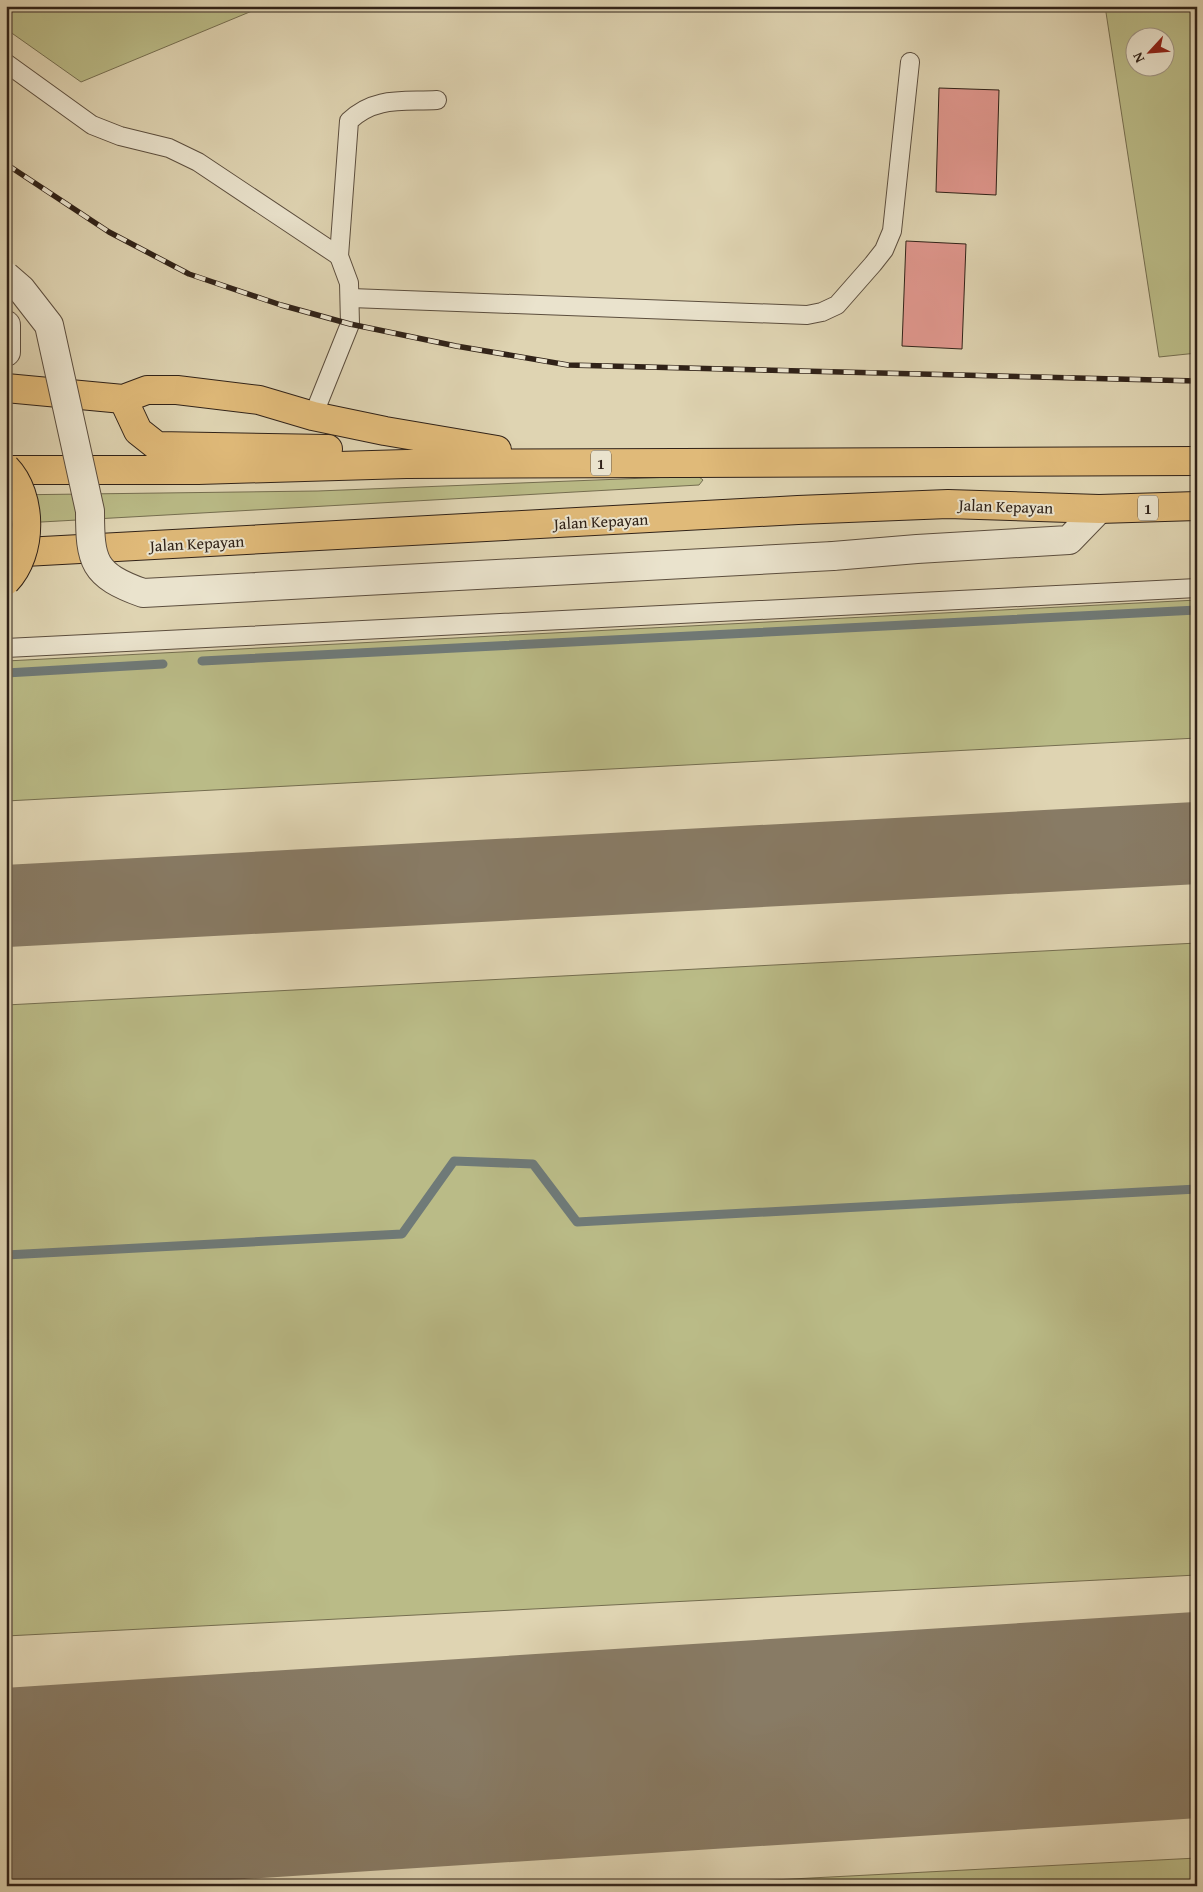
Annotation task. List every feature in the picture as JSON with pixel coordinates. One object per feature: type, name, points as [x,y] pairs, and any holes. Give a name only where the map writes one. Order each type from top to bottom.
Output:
[{"type":"highway","points":[[6,388],[123,399],[147,390],[177,390],[259,400],[313,416],[442,442],[585,463]]},
{"type":"highway","points":[[123,399],[138,431],[157,446],[340,450],[406,464]]},
{"type":"highway","name":"1","points":[[6,469],[198,470],[406,464],[1197,460]]},
{"type":"highway","points":[[6,469],[12,475],[22,495],[26,523],[24,553],[6,581]]},
{"type":"highway","name":"Jalan Kepayan","points":[[6,554],[798,510],[948,504],[1099,509],[1197,506]]},
{"type":"street","points":[[6,276],[21,289],[48,324],[90,510],[90,535],[96,563],[115,583],[143,593],[833,556],[917,548],[1069,540],[1099,509]]},
{"type":"street","points":[[6,325],[6,352]]},
{"type":"lane","points":[[351,298],[807,315],[822,312],[837,305],[873,264],[884,250],[892,231],[910,62]]},
{"type":"lane","points":[[6,63],[92,124],[120,136],[169,148],[198,162],[339,256]]},
{"type":"lane","points":[[313,416],[350,324],[351,298],[349,284],[339,256],[350,121],[360,111],[375,104],[438,100]]},
{"type":"lane","points":[[6,648],[1197,588]]},
{"type":"green space","points":[[6,6],[264,6],[81,82],[6,29]]},
{"type":"green space","points":[[1105,6],[1197,6],[1197,353],[1159,357]]},
{"type":"green space","points":[[698,476],[703,480],[699,485],[6,524],[6,495],[318,491]]},
{"type":"green space","points":[[1197,600],[1197,738],[6,801],[6,661]]},
{"type":"green space","points":[[1197,943],[1197,1575],[6,1636],[6,1005]]},
{"type":"green space","points":[[1197,1858],[1197,1886],[657,1886]]},
{"type":"building","points":[[939,88],[999,90],[996,195],[936,192]]},
{"type":"building","points":[[906,241],[966,244],[962,349],[902,346]]},
{"type":"waterway","points":[[202,661],[1197,610]]},
{"type":"waterway","points":[[6,673],[163,664]]},
{"type":"waterway","points":[[6,1255],[402,1234],[454,1161],[533,1164],[577,1222],[1197,1189]]},
{"type":"taxiway","points":[[6,906],[1197,843]]},
{"type":"runway","points":[[6,1791],[1197,1715]]},
{"type":"railway","points":[[6,164],[109,232],[189,274],[281,305],[350,324],[456,346],[568,365],[1197,381]]}]
